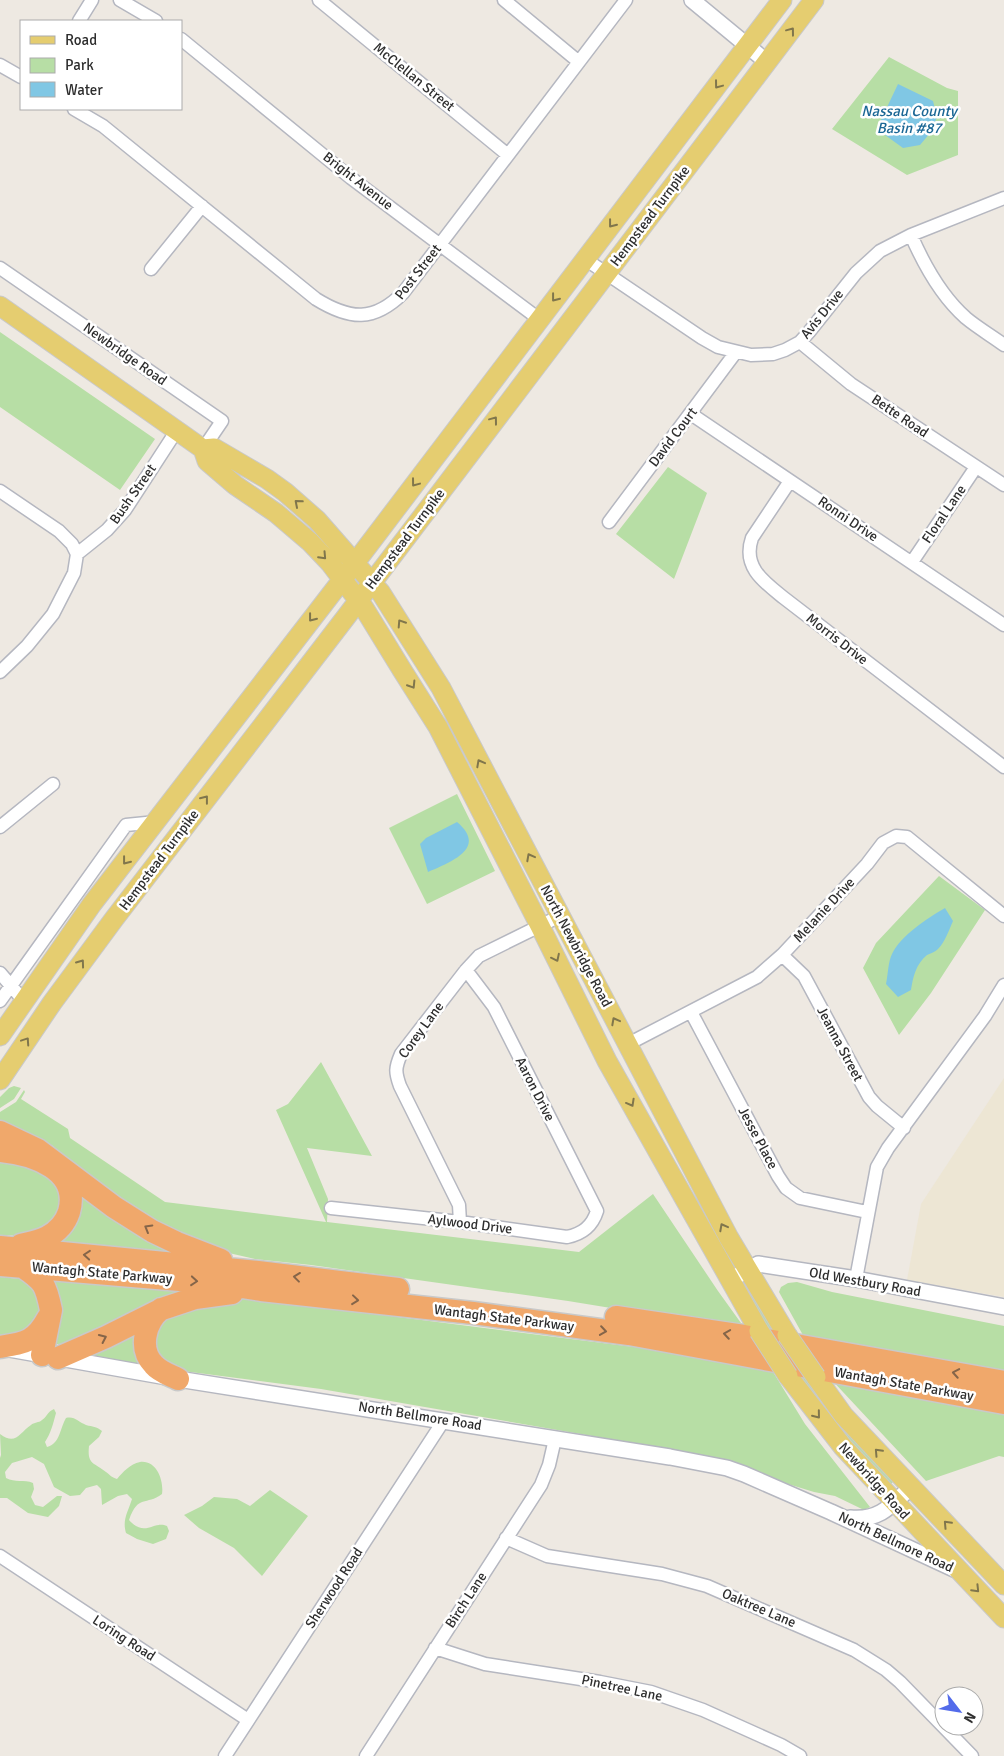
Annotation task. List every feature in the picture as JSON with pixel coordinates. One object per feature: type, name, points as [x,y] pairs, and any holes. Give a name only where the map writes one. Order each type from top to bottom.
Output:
[{"type":"highway","points":[[0,1132],[38,1150],[114,1207],[152,1231],[260,1281]]},
{"type":"highway","points":[[0,1151],[28,1156],[53,1168],[64,1179],[71,1191],[71,1204],[67,1218],[60,1228],[9,1257],[39,1278],[46,1287],[51,1310],[50,1356],[113,1334],[162,1308],[260,1281]]},
{"type":"highway","name":"Wantagh State Parkway","points":[[9,1257],[615,1317],[744,1336],[1004,1382]]},
{"type":"highway","name":"Wantagh State Parkway","points":[[260,1281],[629,1334],[1004,1403]]},
{"type":"highway","points":[[162,1308],[148,1323],[145,1335],[146,1345],[149,1358],[154,1365],[178,1379]]},
{"type":"highway","points":[[0,1348],[30,1341],[41,1331],[51,1310]]},
{"type":"main road","name":"Hempstead Turnpike","points":[[0,1036],[92,904],[342,580],[782,0]]},
{"type":"main road","name":"Hempstead Turnpike","points":[[0,1080],[52,1002],[164,852],[358,601],[814,0]]},
{"type":"main road","points":[[0,306],[203,449],[207,461],[236,485],[276,513],[310,542],[358,601]]},
{"type":"main road","points":[[203,449],[214,448],[267,479],[285,492],[317,520],[355,562]]},
{"type":"main road","name":"North Newbridge Road","points":[[355,562],[372,582],[435,678],[747,1270],[787,1335]]},
{"type":"main road","name":"North Newbridge Road","points":[[358,601],[438,726],[607,1061],[759,1331]]},
{"type":"main road","points":[[483,814],[503,806]]},
{"type":"main road","points":[[52,1002],[43,994],[46,983],[92,904]]},
{"type":"main road","name":"Newbridge Road","points":[[759,1331],[788,1376],[843,1447],[1004,1618]]},
{"type":"main road","name":"Newbridge Road","points":[[787,1335],[844,1416],[1004,1585]]},
{"type":"street","points":[[80,20],[92,0]]},
{"type":"street","points":[[120,0],[154,20]]},
{"type":"street","name":"McClellan Street","points":[[319,0],[508,155]]},
{"type":"street","points":[[504,0],[579,62]]},
{"type":"street","name":"Post Street","points":[[76,110],[103,126],[316,299],[333,310],[344,314],[368,314],[392,304],[404,293],[626,0]]},
{"type":"street","points":[[692,0],[767,62]]},
{"type":"street","name":"Bright Avenue","points":[[182,40],[352,178],[539,319]]},
{"type":"street","points":[[0,65],[20,76]]},
{"type":"street","name":"Avis Drive","points":[[585,259],[718,347],[751,355],[773,354],[800,342],[856,273],[880,251],[910,235],[1004,198]]},
{"type":"street","points":[[151,269],[202,206]]},
{"type":"street","points":[[910,235],[934,280],[950,300],[966,317],[1004,345]]},
{"type":"street","name":"Newbridge Road","points":[[0,268],[222,421],[203,449]]},
{"type":"street","name":"Bette Road","points":[[800,342],[852,384],[1004,485]]},
{"type":"street","name":"David Court","points":[[609,522],[736,352]]},
{"type":"street","name":"Ronni Drive","points":[[691,414],[1004,625]]},
{"type":"street","name":"Bush Street","points":[[76,554],[107,530],[125,510],[177,430]]},
{"type":"street","name":"Floral Lane","points":[[912,562],[976,467]]},
{"type":"street","name":"Morris Drive","points":[[790,481],[749,545],[749,557],[756,574],[784,598],[1004,767]]},
{"type":"street","points":[[0,492],[59,531],[72,544],[76,554],[74,573],[52,614],[27,646],[0,672]]},
{"type":"street","points":[[0,827],[53,784]]},
{"type":"street","points":[[0,1001],[126,825],[156,822]]},
{"type":"street","name":"Melanie Drive","points":[[628,1044],[749,981],[782,955],[867,864],[883,843],[896,836],[908,837],[1004,916]]},
{"type":"street","name":"Corey Lane","points":[[460,1222],[459,1205],[400,1086],[396,1075],[396,1066],[402,1054],[466,970],[479,956],[560,916]]},
{"type":"street","name":"Jeanna Street","points":[[782,955],[804,976],[869,1097],[904,1128]]},
{"type":"street","name":"Aaron Drive","points":[[466,970],[494,1007],[597,1211]]},
{"type":"street","points":[[0,973],[24,1001]]},
{"type":"street","points":[[856,1279],[867,1212],[877,1168],[888,1148],[985,1016],[1004,986]]},
{"type":"street","name":"Jesse Place","points":[[690,1012],[786,1188],[800,1198],[867,1212]]},
{"type":"street","name":"Aylwood Drive","points":[[331,1208],[460,1222],[567,1237],[578,1235],[585,1230],[594,1221],[597,1211]]},
{"type":"street","name":"Old Westbury Road","points":[[730,1280],[758,1264],[856,1279],[1004,1307]]},
{"type":"street","name":"North Bellmore Road","points":[[0,1348],[178,1379],[444,1420],[727,1468],[831,1512],[961,1573]]},
{"type":"street","name":"Sherwood Road","points":[[225,1756],[444,1420]]},
{"type":"street","name":"Birch Lane","points":[[369,1755],[435,1648],[541,1484],[549,1465],[555,1439]]},
{"type":"street","name":"North Bellmore Road","points":[[831,1512],[850,1518],[870,1518],[894,1503],[911,1487]]},
{"type":"street","name":"Oaktree Lane","points":[[506,1538],[547,1556],[662,1574],[707,1586],[854,1650],[886,1670],[900,1682],[972,1756]]},
{"type":"street","name":"Loring Road","points":[[0,1556],[248,1720]]},
{"type":"street","name":"Pinetree Lane","points":[[435,1648],[485,1664],[651,1692],[703,1710],[781,1745],[800,1756]]},
{"type":"shaded area","points":[[1004,1078],[1004,1297],[907,1280],[921,1204]]},
{"type":"green space","points":[[889,57],[947,88],[958,91],[958,155],[907,175],[832,129]]},
{"type":"green space","points":[[0,332],[155,439],[120,490],[0,407]]},
{"type":"green space","points":[[668,467],[707,493],[674,579],[616,534]]},
{"type":"green space","points":[[457,794],[495,871],[427,904],[389,828]]},
{"type":"green space","points":[[939,876],[985,910],[931,993],[899,1035],[863,968],[876,943]]},
{"type":"green space","points":[[321,1062],[372,1156],[307,1148],[328,1199],[327,1222],[579,1252],[653,1194],[746,1330],[568,1301],[311,1265],[255,1259],[207,1248],[104,1193],[53,1146],[0,1123],[0,1112],[16,1102],[24,1090],[25,1092],[21,1099],[68,1129],[70,1138],[165,1202],[326,1222],[276,1110],[288,1104]]},
{"type":"green space","points":[[14,1086],[21,1088],[14,1099],[0,1108],[0,1097],[9,1088]]},
{"type":"green space","points":[[0,1158],[28,1159],[64,1187],[59,1224],[26,1236],[0,1235]]},
{"type":"green space","points":[[78,1190],[174,1253],[55,1247]]},
{"type":"green space","points":[[0,1277],[21,1279],[30,1283],[45,1312],[23,1337],[0,1335]]},
{"type":"green space","points":[[48,1278],[199,1288],[124,1324],[82,1340],[64,1344],[50,1343]]},
{"type":"green space","points":[[743,1280],[781,1334],[770,1333],[742,1285]]},
{"type":"green space","points":[[797,1282],[832,1292],[1004,1326],[1004,1376],[804,1337],[779,1292],[781,1287],[788,1283]]},
{"type":"green space","points":[[248,1298],[697,1355],[770,1367],[805,1424],[870,1507],[864,1510],[835,1496],[814,1492],[730,1466],[656,1447],[321,1389],[183,1371],[169,1368],[153,1352],[157,1323],[167,1312],[220,1299]]},
{"type":"green space","points":[[139,1327],[144,1365],[90,1356]]},
{"type":"green space","points":[[794,1371],[807,1373],[894,1481],[890,1485],[861,1456]]},
{"type":"green space","points":[[829,1377],[1004,1407],[1004,1457],[999,1456],[926,1481]]},
{"type":"green space","points":[[54,1409],[56,1413],[54,1421],[45,1442],[47,1447],[55,1443],[66,1418],[72,1418],[102,1431],[99,1437],[89,1446],[89,1457],[92,1462],[112,1477],[117,1479],[130,1466],[140,1462],[151,1464],[155,1468],[162,1483],[162,1494],[139,1504],[132,1512],[129,1520],[140,1528],[158,1525],[167,1526],[169,1531],[166,1539],[153,1544],[126,1533],[125,1520],[132,1499],[127,1494],[118,1496],[102,1505],[101,1489],[97,1485],[86,1488],[80,1495],[70,1496],[54,1487],[44,1464],[32,1457],[12,1463],[5,1472],[6,1478],[33,1483],[34,1489],[31,1497],[35,1505],[43,1507],[57,1496],[62,1496],[59,1506],[48,1517],[28,1513],[7,1498],[0,1498],[0,1434],[14,1439],[32,1424],[44,1419]]},
{"type":"green space","points":[[270,1490],[308,1516],[262,1576],[234,1548],[199,1528],[184,1515],[202,1506],[214,1497],[237,1499],[250,1506]]},
{"type":"water","name":"Nassau County Basin #87","points":[[898,84],[933,101],[937,117],[931,132],[920,145],[903,148],[885,135],[880,122]]},
{"type":"water","points":[[457,822],[466,831],[469,839],[468,847],[463,853],[447,864],[428,872],[420,844],[426,838]]},
{"type":"water","points":[[945,908],[953,921],[945,939],[938,949],[927,955],[920,962],[911,990],[898,997],[886,984],[892,954],[908,934]]}]
